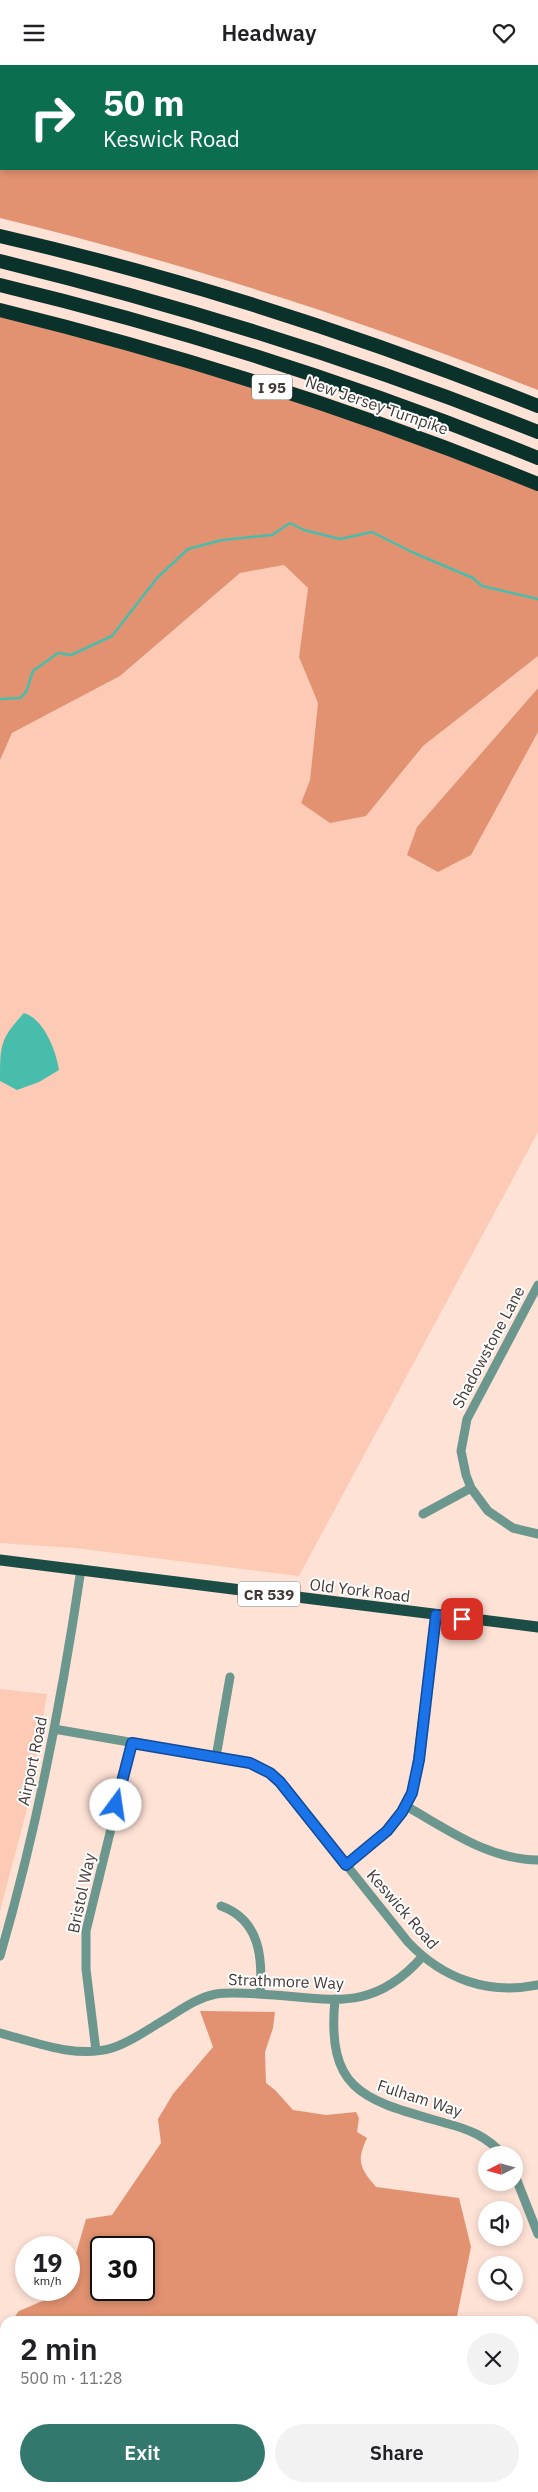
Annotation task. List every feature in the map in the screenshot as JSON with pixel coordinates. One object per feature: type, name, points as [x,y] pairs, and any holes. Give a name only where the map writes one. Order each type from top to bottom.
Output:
[{"type":"highway","points":[[0,236],[136,271],[302,321],[411,358],[538,407]]},
{"type":"highway","name":"New Jersey Turnpike","points":[[0,261],[144,298],[272,337],[418,386],[538,432]]},
{"type":"highway","name":"New Jersey Turnpike","points":[[0,285],[140,322],[260,358],[360,391],[538,458]]},
{"type":"highway","name":"New Jersey Turnpike","points":[[0,310],[149,349],[266,385],[413,436],[538,484]]},
{"type":"main road","name":"Old York Road","points":[[0,1560],[538,1627]]},
{"type":"street","name":"Shadowstone Lane","points":[[538,1285],[466,1419],[461,1451],[471,1488],[488,1511],[502,1521],[528,1533],[538,1534]]},
{"type":"street","points":[[423,1514],[471,1488]]},
{"type":"street","name":"Airport Road","points":[[0,1956],[23,1873],[54,1729],[70,1647],[81,1569]]},
{"type":"street","points":[[346,1865],[384,1835],[406,1806],[417,1772],[436,1615]]},
{"type":"street","points":[[216,1757],[230,1677]]},
{"type":"street","name":"Keswick Road","points":[[54,1729],[250,1763],[270,1773],[280,1782],[422,1957],[454,1977],[481,1985],[511,1989],[538,1985]]},
{"type":"street","name":"Bristol Way","points":[[96,2051],[85,1957],[86,1931],[132,1743]]},
{"type":"street","points":[[406,1806],[489,1851],[510,1858],[538,1860]]},
{"type":"street","points":[[221,1906],[243,1919],[257,1941],[261,1961],[260,1994]]},
{"type":"street","name":"Strathmore Way","points":[[0,2033],[75,2051],[96,2051],[111,2048],[130,2040],[207,1996],[227,1992],[335,1999],[359,1998],[387,1988],[407,1974],[422,1957]]},
{"type":"street","name":"Fulham Way","points":[[335,1999],[333,2030],[336,2051],[346,2074],[359,2090],[369,2098],[388,2106],[476,2133],[492,2146]]},
{"type":"street","points":[[521,2191],[538,2234]]},
{"type":"shaded area","points":[[0,170],[538,170],[538,390],[406,340],[272,295],[137,254],[0,218]]},
{"type":"shaded area","points":[[0,304],[538,477],[538,656],[423,746],[366,816],[330,823],[301,803],[310,780],[318,703],[299,657],[308,588],[284,565],[240,573],[120,676],[12,733],[0,760]]},
{"type":"shaded area","points":[[284,565],[308,588],[299,657],[318,703],[310,780],[301,803],[366,816],[423,746],[538,656],[538,688],[417,827],[471,855],[538,732],[538,1132],[299,1576],[75,1548],[0,1543],[0,760],[12,733],[120,676],[240,573]]},
{"type":"shaded area","points":[[538,688],[538,732],[471,855],[438,872],[407,855],[417,827]]},
{"type":"shaded area","points":[[0,1689],[47,1694],[27,1809],[0,1911]]},
{"type":"shaded area","points":[[200,2011],[275,2012],[273,2028],[265,2052],[266,2083],[293,2110],[326,2115],[356,2112],[359,2118],[357,2132],[367,2138],[361,2164],[366,2175],[376,2187],[459,2198],[471,2247],[457,2316],[15,2316],[19,2311],[42,2301],[80,2301],[80,2240],[86,2219],[112,2215],[161,2143],[158,2119],[173,2094],[213,2047]]},
{"type":"water","points":[[24,1013],[31,1016],[37,1022],[48,1037],[59,1070],[39,1082],[17,1090],[0,1081],[0,1059],[6,1036]]},
{"type":"waterway","points":[[0,699],[20,698],[26,692],[33,671],[58,653],[71,655],[112,636],[157,578],[188,549],[222,540],[272,535],[290,523],[304,530],[340,539],[372,532],[414,553],[473,578],[482,586],[538,599]]},
{"type":"route","points":[[116,1805],[132,1743],[250,1763],[270,1773],[280,1782],[346,1865],[384,1835],[396,1821],[409,1800],[417,1772],[436,1615],[462,1619]]}]
